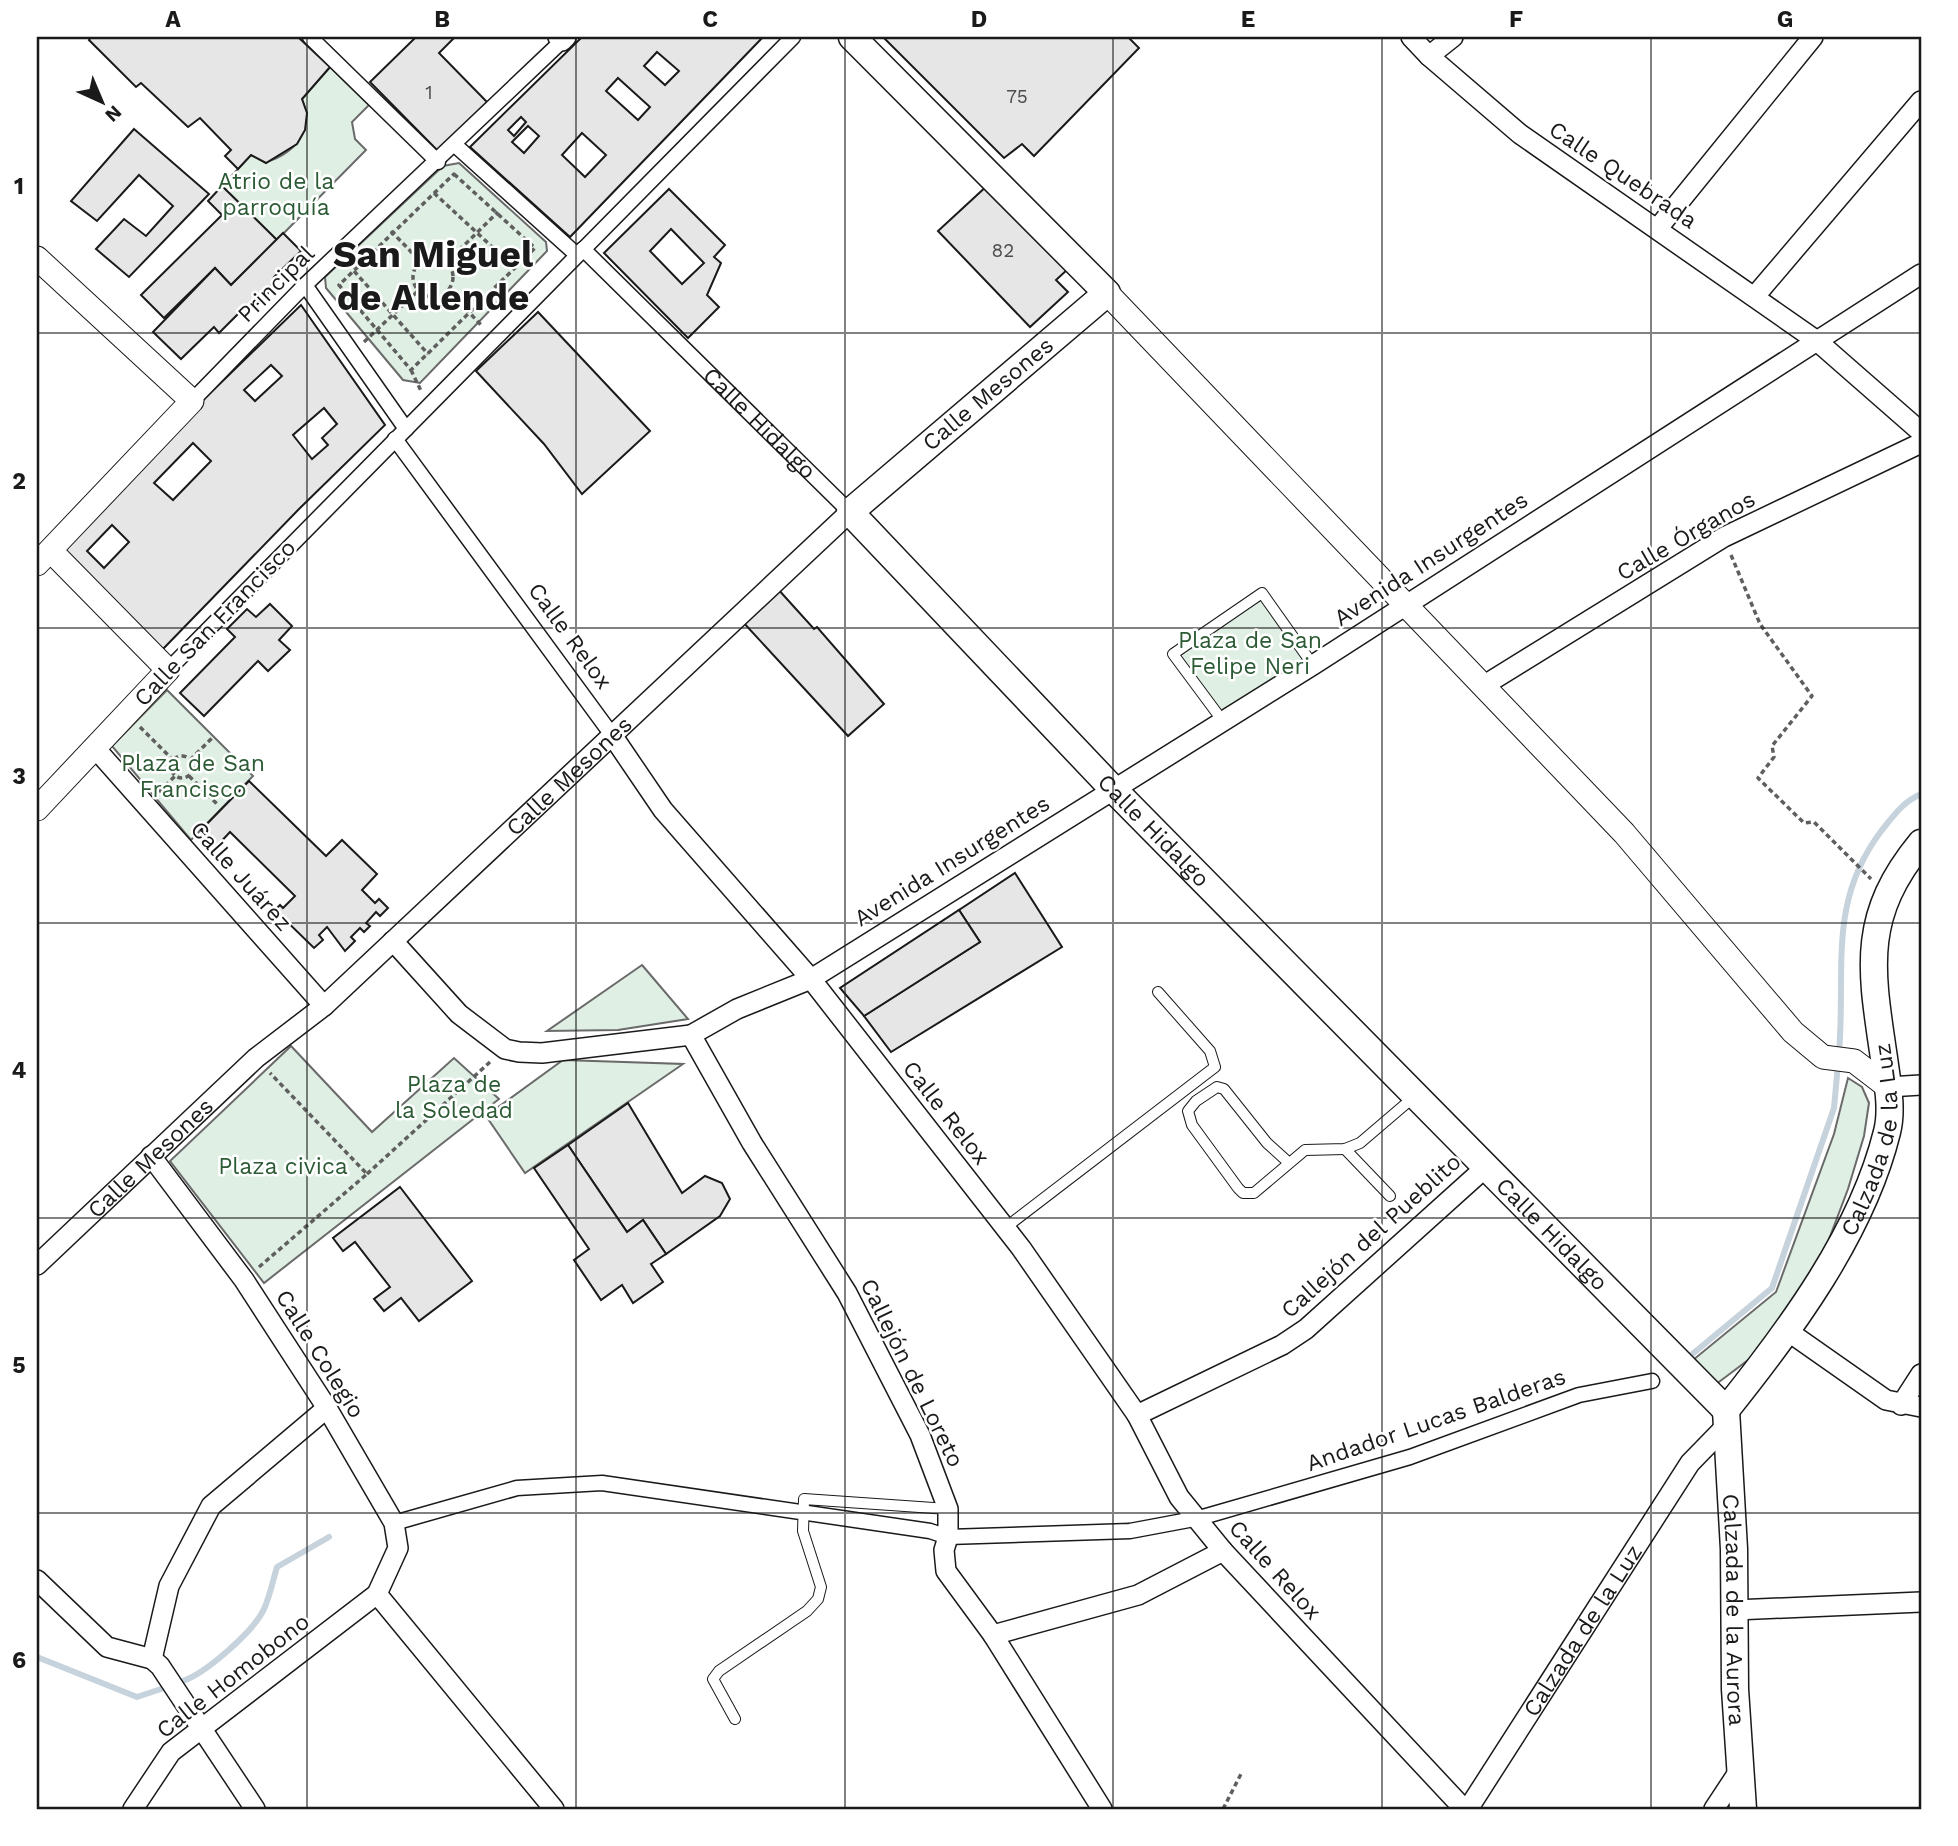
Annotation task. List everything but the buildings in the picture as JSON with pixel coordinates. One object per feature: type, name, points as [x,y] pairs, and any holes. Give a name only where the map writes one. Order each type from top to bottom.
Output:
[{"type":"main road","points":[[852,37],[1107,293]]},
{"type":"main road","name":"Calle Mesones","points":[[850,512],[1107,293]]},
{"type":"main road","name":"Calle Hidalgo","points":[[850,512],[1112,788],[1728,1416]]},
{"type":"main road","name":"Calzada de la Luz","points":[[1728,1416],[1788,1332],[1825,1273],[1872,1179],[1888,1129],[1888,1087],[1872,977],[1877,919],[1891,886],[1921,844]]},
{"type":"main road","name":"Calzada de la Aurora","points":[[1728,1416],[1727,1462],[1735,1610],[1735,1689],[1743,1809]]},
{"type":"street","points":[[310,37],[438,162]]},
{"type":"street","name":"Calle San Francisco","points":[[37,809],[168,670],[793,37]]},
{"type":"street","name":"Calle Quebrada","points":[[1411,37],[1429,56],[1520,134],[1817,341],[1921,432]]},
{"type":"street","points":[[1429,56],[1453,37]]},
{"type":"street","points":[[1658,228],[1813,37]]},
{"type":"street","name":"Principal","points":[[192,401],[306,285],[438,162],[562,38]]},
{"type":"street","points":[[1755,296],[1921,101]]},
{"type":"street","name":"Calle Hidalgo","points":[[455,145],[580,252],[850,512]]},
{"type":"street","points":[[37,258],[192,401],[44,558],[168,670]]},
{"type":"street","name":"Avenida Insurgentes","points":[[505,1049],[542,1053],[691,1035],[737,1009],[811,979],[1112,788],[1313,665],[1921,274]]},
{"type":"street","name":"Calle Relox","points":[[306,285],[400,434],[663,810],[811,979],[1005,1228],[1137,1415],[1179,1497],[1195,1519],[1466,1809]]},
{"type":"street","points":[[1107,293],[1624,834],[1761,997],[1822,1057],[1854,1061],[1888,1087],[1921,1085]]},
{"type":"street","name":"Calle Órganos","points":[[1483,686],[1724,537],[1921,443]]},
{"type":"street","name":"Calle Mesones","points":[[37,1265],[256,1058],[324,1006],[850,512]]},
{"type":"street","name":"Calle Juárez","points":[[95,748],[324,1006]]},
{"type":"street","points":[[393,941],[459,1014],[505,1049]]},
{"type":"street","name":"Callejón de Loreto","points":[[691,1035],[752,1143],[860,1317],[920,1435],[948,1509],[948,1537],[944,1550],[946,1571],[993,1635],[1102,1809]]},
{"type":"street","name":"Calle Colegio","points":[[151,1156],[244,1280],[327,1408],[394,1523]]},
{"type":"street","name":"Callejón del Pueblito","points":[[1137,1415],[1282,1345],[1306,1329],[1486,1167]]},
{"type":"street","points":[[1788,1332],[1867,1388],[1901,1405],[1921,1407]]},
{"type":"street","points":[[1901,1405],[1921,1374]]},
{"type":"street","name":"Andador Lucas Balderas","points":[[394,1523],[517,1488],[602,1483],[802,1515],[930,1531],[948,1537],[1130,1531],[1195,1519],[1410,1457],[1579,1395],[1652,1381]]},
{"type":"street","points":[[152,1659],[169,1586],[211,1506],[327,1408]]},
{"type":"street","name":"Calzada de la Luz","points":[[1466,1809],[1690,1463],[1728,1416]]},
{"type":"street","points":[[394,1523],[398,1548],[377,1594],[548,1807]]},
{"type":"street","points":[[993,1635],[1139,1595],[1223,1551]]},
{"type":"street","points":[[37,1580],[107,1647],[152,1659],[160,1666],[255,1809]]},
{"type":"street","name":"Calle Homobono","points":[[133,1809],[171,1752],[202,1731],[377,1594]]},
{"type":"street","points":[[1735,1610],[1921,1602]]},
{"type":"street","points":[[1714,1809],[1741,1768]]},
{"type":"lane","points":[[1222,720],[1173,654],[1262,593],[1313,665]]},
{"type":"lane","points":[[1005,1228],[1215,1067],[1210,1051],[1157,992]]},
{"type":"lane","points":[[1288,1162],[1267,1143],[1224,1089],[1217,1087],[1196,1101],[1188,1111],[1192,1125],[1243,1193],[1254,1193],[1288,1162],[1306,1150],[1345,1149],[1360,1143],[1415,1096]]},
{"type":"lane","points":[[1345,1149],[1390,1196]]},
{"type":"lane","points":[[735,1719],[713,1679],[719,1671],[807,1611],[818,1599],[821,1587],[803,1531],[804,1499],[948,1509]]},
{"type":"path","points":[[411,370],[535,248],[454,174],[339,285],[411,370],[428,406]]},
{"type":"path","points":[[434,193],[515,268]]},
{"type":"path","points":[[447,262],[497,214]]},
{"type":"path","points":[[377,217],[420,261]]},
{"type":"path","points":[[437,257],[447,262],[453,274],[448,290],[435,297],[419,290],[413,272],[420,261],[437,257]]},
{"type":"path","points":[[354,271],[428,354]]},
{"type":"path","points":[[377,330],[419,290]]},
{"type":"path","points":[[448,290],[469,313]]},
{"type":"path","points":[[1724,537],[1759,624],[1812,696],[1772,746],[1774,757],[1758,778],[1804,823],[1814,822],[1869,877]]},
{"type":"path","points":[[127,713],[173,760]]},
{"type":"path","points":[[190,760],[212,738]]},
{"type":"path","points":[[173,760],[180,757],[190,760]]},
{"type":"path","points":[[173,760],[171,770],[175,776],[189,776],[219,806]]},
{"type":"path","points":[[189,776],[192,770],[190,760]]},
{"type":"path","points":[[244,1280],[367,1174],[505,1049]]},
{"type":"path","points":[[256,1058],[367,1174]]},
{"type":"path","points":[[1223,1809],[1241,1774]]},
{"type":"green space","name":"Atrio de la parroquía","points":[[330,67],[369,105],[352,122],[355,139],[366,150],[277,240],[222,186],[251,155],[266,162],[286,153],[294,146],[304,130],[306,120],[302,99]]},
{"type":"green space","points":[[459,163],[546,242],[547,251],[420,383],[403,380],[326,288],[325,277],[443,166]]},
{"type":"green space","name":"Plaza de San Felipe Neri","points":[[1262,593],[1313,665],[1222,720],[1173,654]]},
{"type":"green space","name":"Plaza de San Francisco","points":[[167,690],[253,776],[191,840],[112,746]]},
{"type":"green space","points":[[642,965],[688,1019],[618,1030],[547,1031]]},
{"type":"green space","name":"Plaza civica","points":[[291,1046],[372,1132],[454,1058],[499,1099],[264,1283],[170,1161]]},
{"type":"green space","points":[[563,1060],[683,1064],[525,1173],[486,1116]]},
{"type":"green space","points":[[1848,1078],[1862,1087],[1869,1103],[1864,1136],[1848,1189],[1823,1255],[1760,1351],[1715,1385],[1693,1360],[1776,1292],[1834,1134]]},
{"type":"waterway","points":[[1839,1053],[1842,937],[1853,883],[1882,830],[1904,805],[1921,794]]},
{"type":"waterway","points":[[1690,1356],[1772,1288],[1834,1108],[1838,1064]]},
{"type":"waterway","points":[[183,1681],[216,1661],[259,1618],[277,1567],[329,1537]]},
{"type":"waterway","points":[[37,1657],[137,1697],[161,1689]]},
{"type":"district","name":"San Miguel de Allende","points":[[433,276]]},
{"type":"park label","name":"Plaza de la Soledad","points":[[454,1097]]}]
